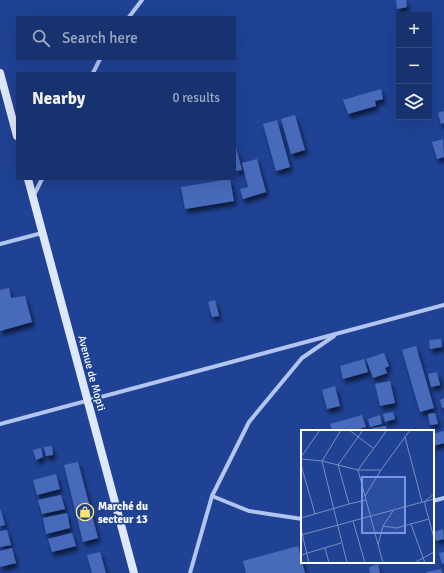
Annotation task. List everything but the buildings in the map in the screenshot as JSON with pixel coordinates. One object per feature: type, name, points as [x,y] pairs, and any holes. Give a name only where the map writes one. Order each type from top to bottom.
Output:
[{"type":"street","points":[[131,16],[142,0]]},
{"type":"street","points":[[94,72],[100,60]]},
{"type":"street","points":[[0,73],[16,132]]},
{"type":"street","name":"Avenue de Mopti","points":[[28,180],[134,573]]},
{"type":"street","points":[[33,196],[41,180]]},
{"type":"street","points":[[0,244],[43,233]]},
{"type":"street","points":[[0,424],[444,304]]},
{"type":"street","points":[[190,573],[212,496],[249,422],[302,358],[338,333]]},
{"type":"street","points":[[212,496],[249,510],[301,519]]},
{"type":"street","points":[[434,501],[444,498]]},
{"type":"place","name":"Marché du secteur 13","points":[[85,512]]}]
